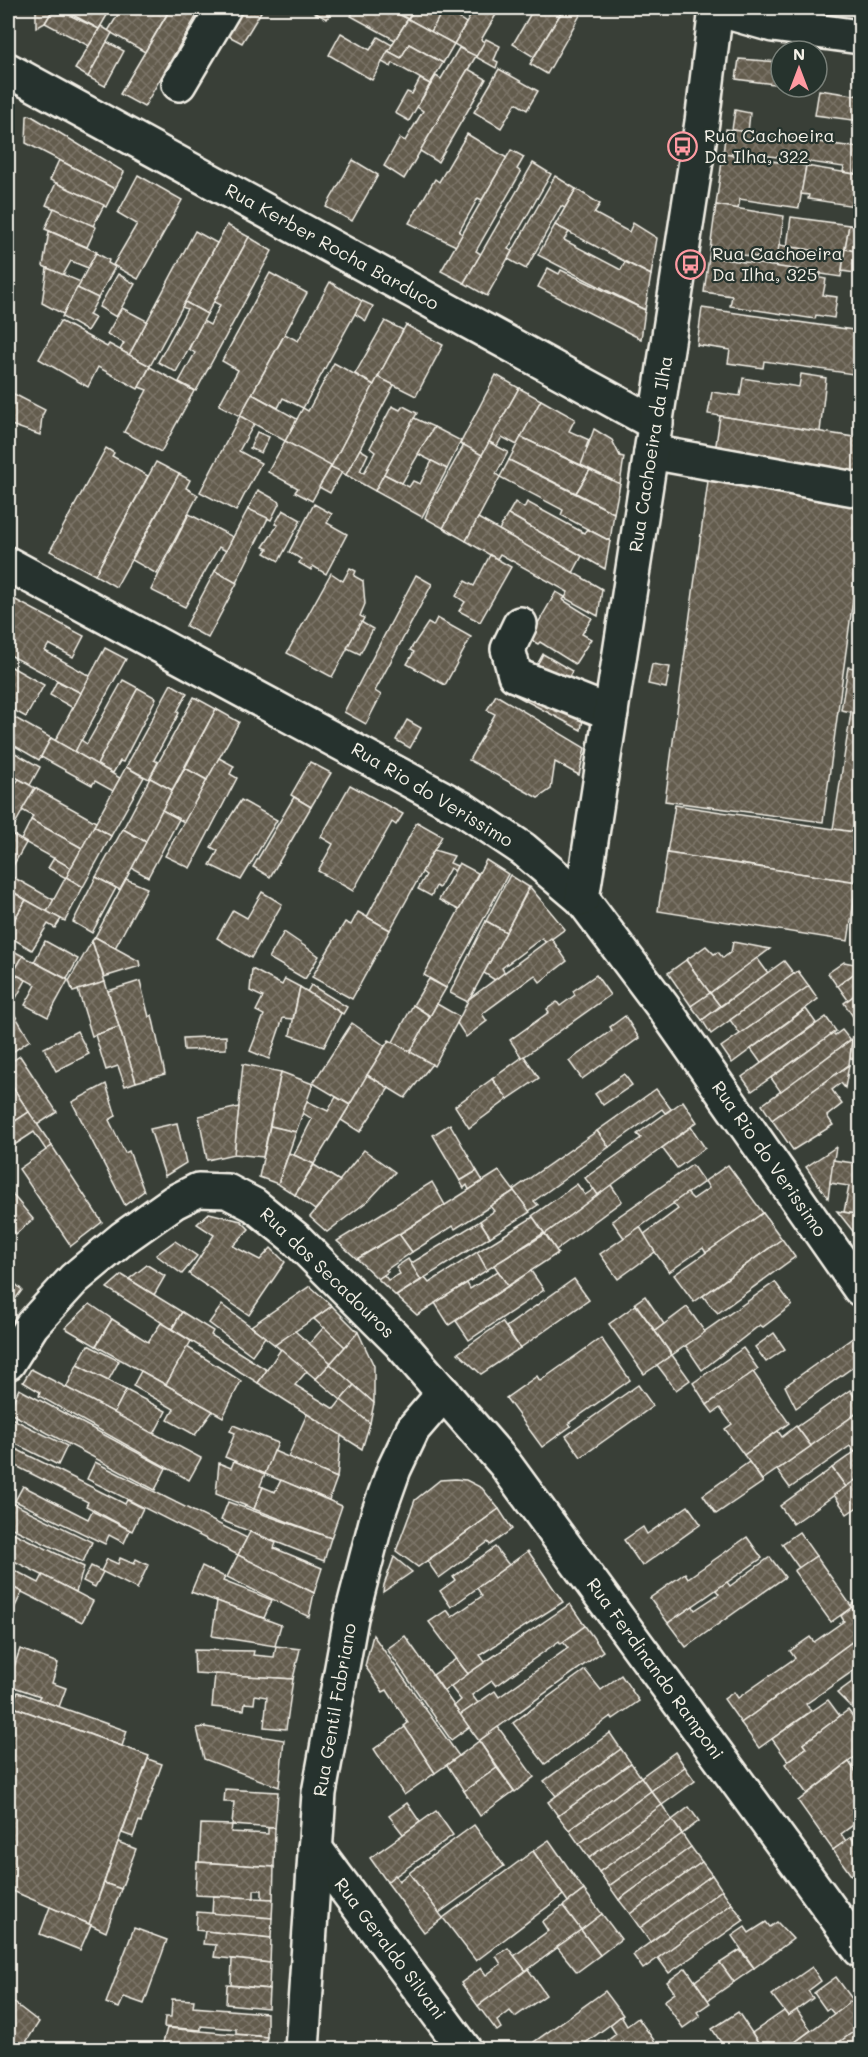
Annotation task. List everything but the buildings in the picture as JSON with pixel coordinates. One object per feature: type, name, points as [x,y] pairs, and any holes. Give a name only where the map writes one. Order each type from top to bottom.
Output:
[{"type":"street","points":[[179,84],[224,8]]},
{"type":"street","points":[[715,8],[773,25],[861,37]]},
{"type":"street","name":"Rua Cachoeira da Ilha","points":[[582,899],[702,122],[715,8]]},
{"type":"street","name":"Rua Kerber Rocha Barduco","points":[[8,70],[653,438],[861,490]]},
{"type":"street","name":"Rua Rio do Verissimo","points":[[8,564],[463,809],[523,849],[582,899],[663,1007],[861,1289]]},
{"type":"street","points":[[520,624],[508,650],[514,675],[611,713]]},
{"type":"street","name":"Rua dos Secadouros","points":[[8,1363],[32,1325],[67,1286],[123,1238],[174,1202],[198,1190],[227,1191],[254,1205],[295,1238],[399,1342],[444,1393]]},
{"type":"street","name":"Rua Gentil Fabriano","points":[[302,2049],[319,1793],[351,1618],[378,1514],[394,1469],[413,1429],[444,1393]]},
{"type":"street","name":"Rua Ferdinando Ramponi","points":[[444,1393],[505,1464],[861,1950]]},
{"type":"street","name":"Rua Geraldo Silvani","points":[[315,1848],[465,2049]]},
{"type":"place","name":"Rua Cachoeira Da Ilha, 322","points":[[683,146]]},
{"type":"place","name":"Rua Cachoeira Da Ilha, 325","points":[[691,264]]}]
